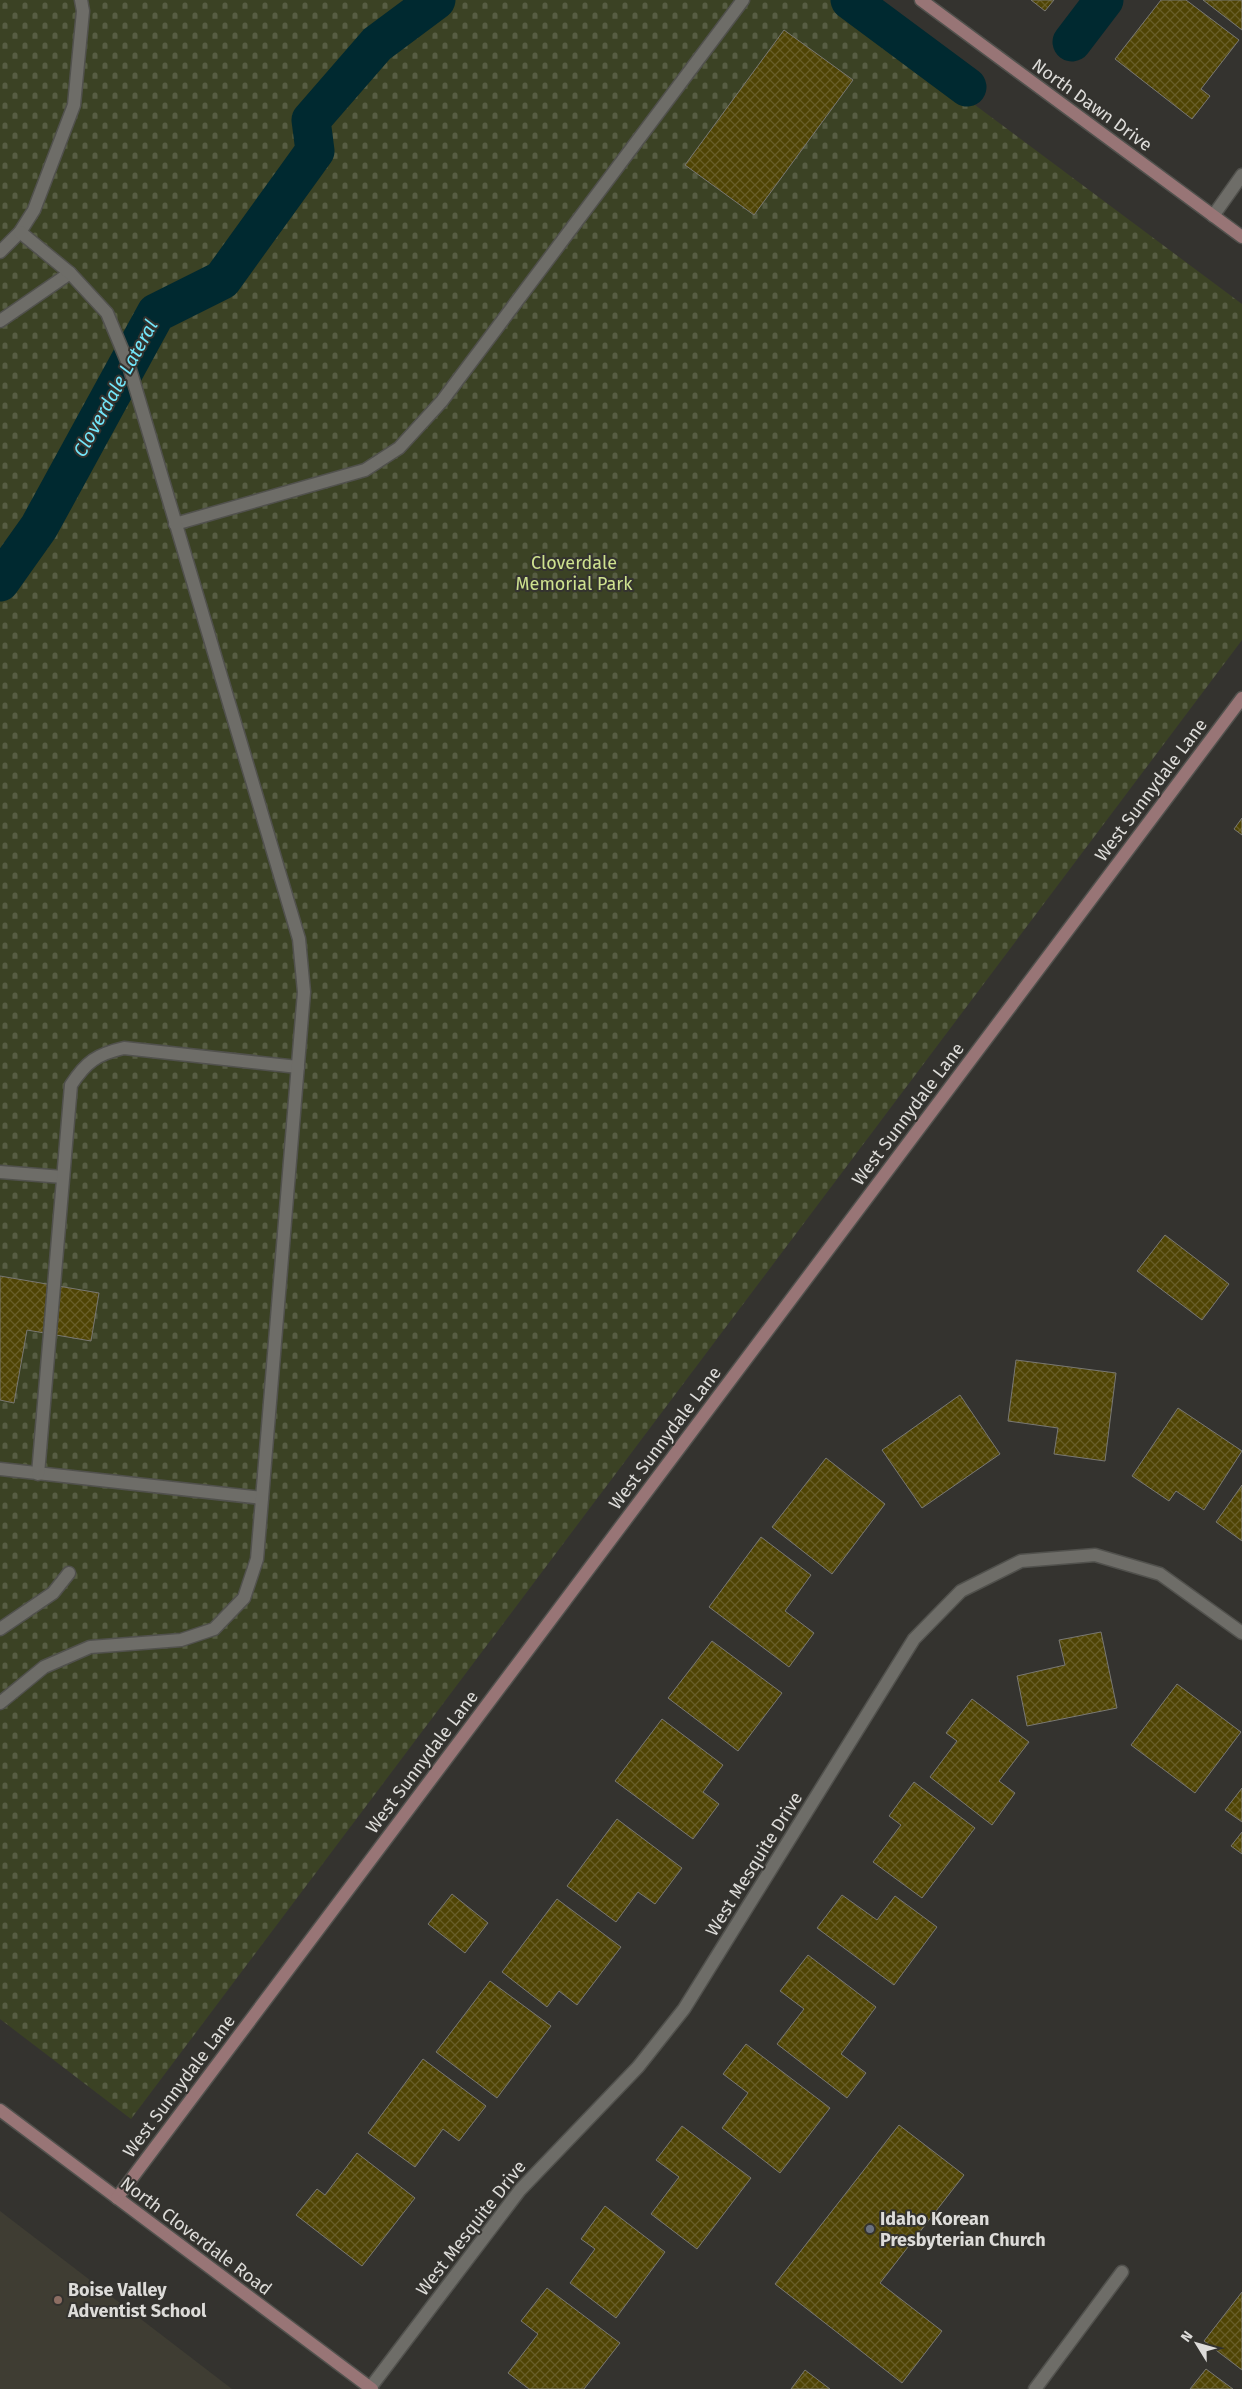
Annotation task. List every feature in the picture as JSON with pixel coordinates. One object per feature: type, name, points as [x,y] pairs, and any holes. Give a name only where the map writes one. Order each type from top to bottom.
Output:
[{"type":"street","points":[[0,252],[20,232],[34,210],[74,106],[83,10],[81,0]]},
{"type":"street","points":[[175,524],[365,470],[399,448],[442,401],[743,0]]},
{"type":"street","name":"North Dawn Drive","points":[[921,0],[1242,237]]},
{"type":"street","points":[[1213,216],[1242,175]]},
{"type":"street","points":[[0,1703],[44,1667],[90,1647],[181,1640],[214,1629],[244,1598],[257,1559],[304,992],[299,939],[128,366],[107,313],[70,273],[20,232]]},
{"type":"street","points":[[0,321],[70,273]]},
{"type":"street","name":"West Sunnydale Lane","points":[[117,2198],[1242,698]]},
{"type":"street","points":[[38,1474],[71,1085],[83,1067],[104,1053],[124,1048],[298,1067]]},
{"type":"street","points":[[0,1172],[63,1177]]},
{"type":"street","points":[[0,1469],[262,1498]]},
{"type":"street","name":"West Mesquite Drive","points":[[371,2388],[520,2190],[638,2067],[684,2009],[914,1639],[961,1591],[1022,1561],[1096,1555],[1160,1574],[1242,1633]]},
{"type":"street","points":[[0,1629],[53,1594],[68,1573]]},
{"type":"street","name":"North Cloverdale Road","points":[[0,2110],[371,2388]]},
{"type":"street","points":[[1035,2389],[1122,2272]]},
{"type":"shaded area","name":"Boise Valley Adventist School","points":[[0,2211],[232,2389],[0,2389]]},
{"type":"green space","name":"Cloverdale Memorial Park","points":[[0,0],[834,0],[1242,304],[1242,640],[131,2119],[0,2019]]},
{"type":"building","points":[[1031,0],[1054,0],[1045,11]]},
{"type":"building","points":[[1161,0],[1186,0],[1239,40],[1201,89],[1210,96],[1192,119],[1115,59]]},
{"type":"building","points":[[1203,0],[1242,0],[1242,30]]},
{"type":"building","points":[[784,30],[853,80],[754,215],[685,165]]},
{"type":"building","points":[[1242,818],[1242,835],[1234,829]]},
{"type":"building","points":[[1165,1235],[1229,1284],[1202,1320],[1137,1271]]},
{"type":"building","points":[[0,1276],[99,1293],[91,1341],[27,1330],[14,1403],[0,1400]]},
{"type":"building","points":[[1016,1360],[1116,1373],[1105,1461],[1054,1454],[1058,1428],[1008,1421]]},
{"type":"building","points":[[960,1395],[1000,1454],[922,1508],[882,1450]]},
{"type":"building","points":[[1178,1408],[1242,1451],[1204,1510],[1176,1491],[1169,1501],[1132,1476]]},
{"type":"building","points":[[826,1458],[885,1504],[832,1574],[772,1527]]},
{"type":"building","points":[[1242,1485],[1242,1541],[1216,1522]]},
{"type":"building","points":[[761,1537],[811,1575],[785,1611],[814,1633],[789,1667],[709,1607]]},
{"type":"building","points":[[1101,1632],[1117,1708],[1027,1726],[1017,1676],[1065,1665],[1059,1640]]},
{"type":"building","points":[[712,1641],[782,1693],[738,1751],[668,1698]]},
{"type":"building","points":[[1177,1684],[1241,1732],[1195,1793],[1131,1745]]},
{"type":"building","points":[[972,1699],[1029,1742],[999,1781],[1015,1793],[992,1825],[930,1777],[957,1741],[946,1733]]},
{"type":"building","points":[[662,1719],[723,1765],[703,1792],[719,1804],[693,1839],[615,1781]]},
{"type":"building","points":[[914,1782],[975,1828],[922,1898],[873,1862],[901,1825],[889,1816]]},
{"type":"building","points":[[1242,1788],[1242,1822],[1225,1810]]},
{"type":"building","points":[[617,1819],[682,1868],[655,1904],[638,1892],[616,1922],[567,1886]]},
{"type":"building","points":[[1242,1832],[1242,1854],[1231,1846]]},
{"type":"building","points":[[452,1894],[488,1923],[465,1953],[428,1924]]},
{"type":"building","points":[[842,1895],[877,1920],[895,1896],[937,1927],[894,1985],[817,1928]]},
{"type":"building","points":[[557,1899],[621,1947],[577,2005],[559,1991],[547,2007],[502,1972]]},
{"type":"building","points":[[808,1955],[876,2007],[841,2054],[866,2073],[847,2098],[777,2044],[804,2009],[780,1991]]},
{"type":"building","points":[[490,1981],[551,2026],[497,2098],[436,2052]]},
{"type":"building","points":[[746,2044],[830,2108],[780,2173],[722,2128],[748,2093],[723,2074]]},
{"type":"building","points":[[423,2059],[486,2106],[459,2141],[443,2129],[415,2167],[368,2133]]},
{"type":"building","name":"Idaho Korean Presbyterian Church","points":[[899,2125],[964,2175],[880,2283],[942,2331],[902,2383],[775,2284]]},
{"type":"building","points":[[682,2126],[751,2178],[697,2249],[651,2214],[679,2177],[656,2160]]},
{"type":"building","points":[[357,2153],[415,2198],[362,2266],[296,2215],[317,2189],[325,2195]]},
{"type":"building","points":[[605,2206],[665,2252],[616,2318],[570,2283],[595,2249],[581,2239]]},
{"type":"building","points":[[547,2288],[620,2343],[584,2389],[529,2389],[508,2373],[538,2334],[521,2321]]},
{"type":"building","points":[[1242,2292],[1242,2370],[1204,2341]]},
{"type":"building","points":[[1206,2369],[1233,2389],[1190,2389]]},
{"type":"building","points":[[805,2370],[830,2389],[791,2389]]},
{"type":"waterway","name":"Cloverdale Lateral","points":[[0,582],[39,527],[156,313],[222,280],[315,151],[311,120],[377,44],[436,0]]},
{"type":"waterway","name":"Cloverdale Lateral","points":[[850,0],[967,87]]},
{"type":"waterway","name":"Cloverdale Lateral","points":[[1072,42],[1104,0]]},
{"type":"place","name":"Idaho Korean Presbyterian Church","points":[[870,2229]]},
{"type":"place","name":"Boise Valley Adventist School","points":[[58,2300]]}]
